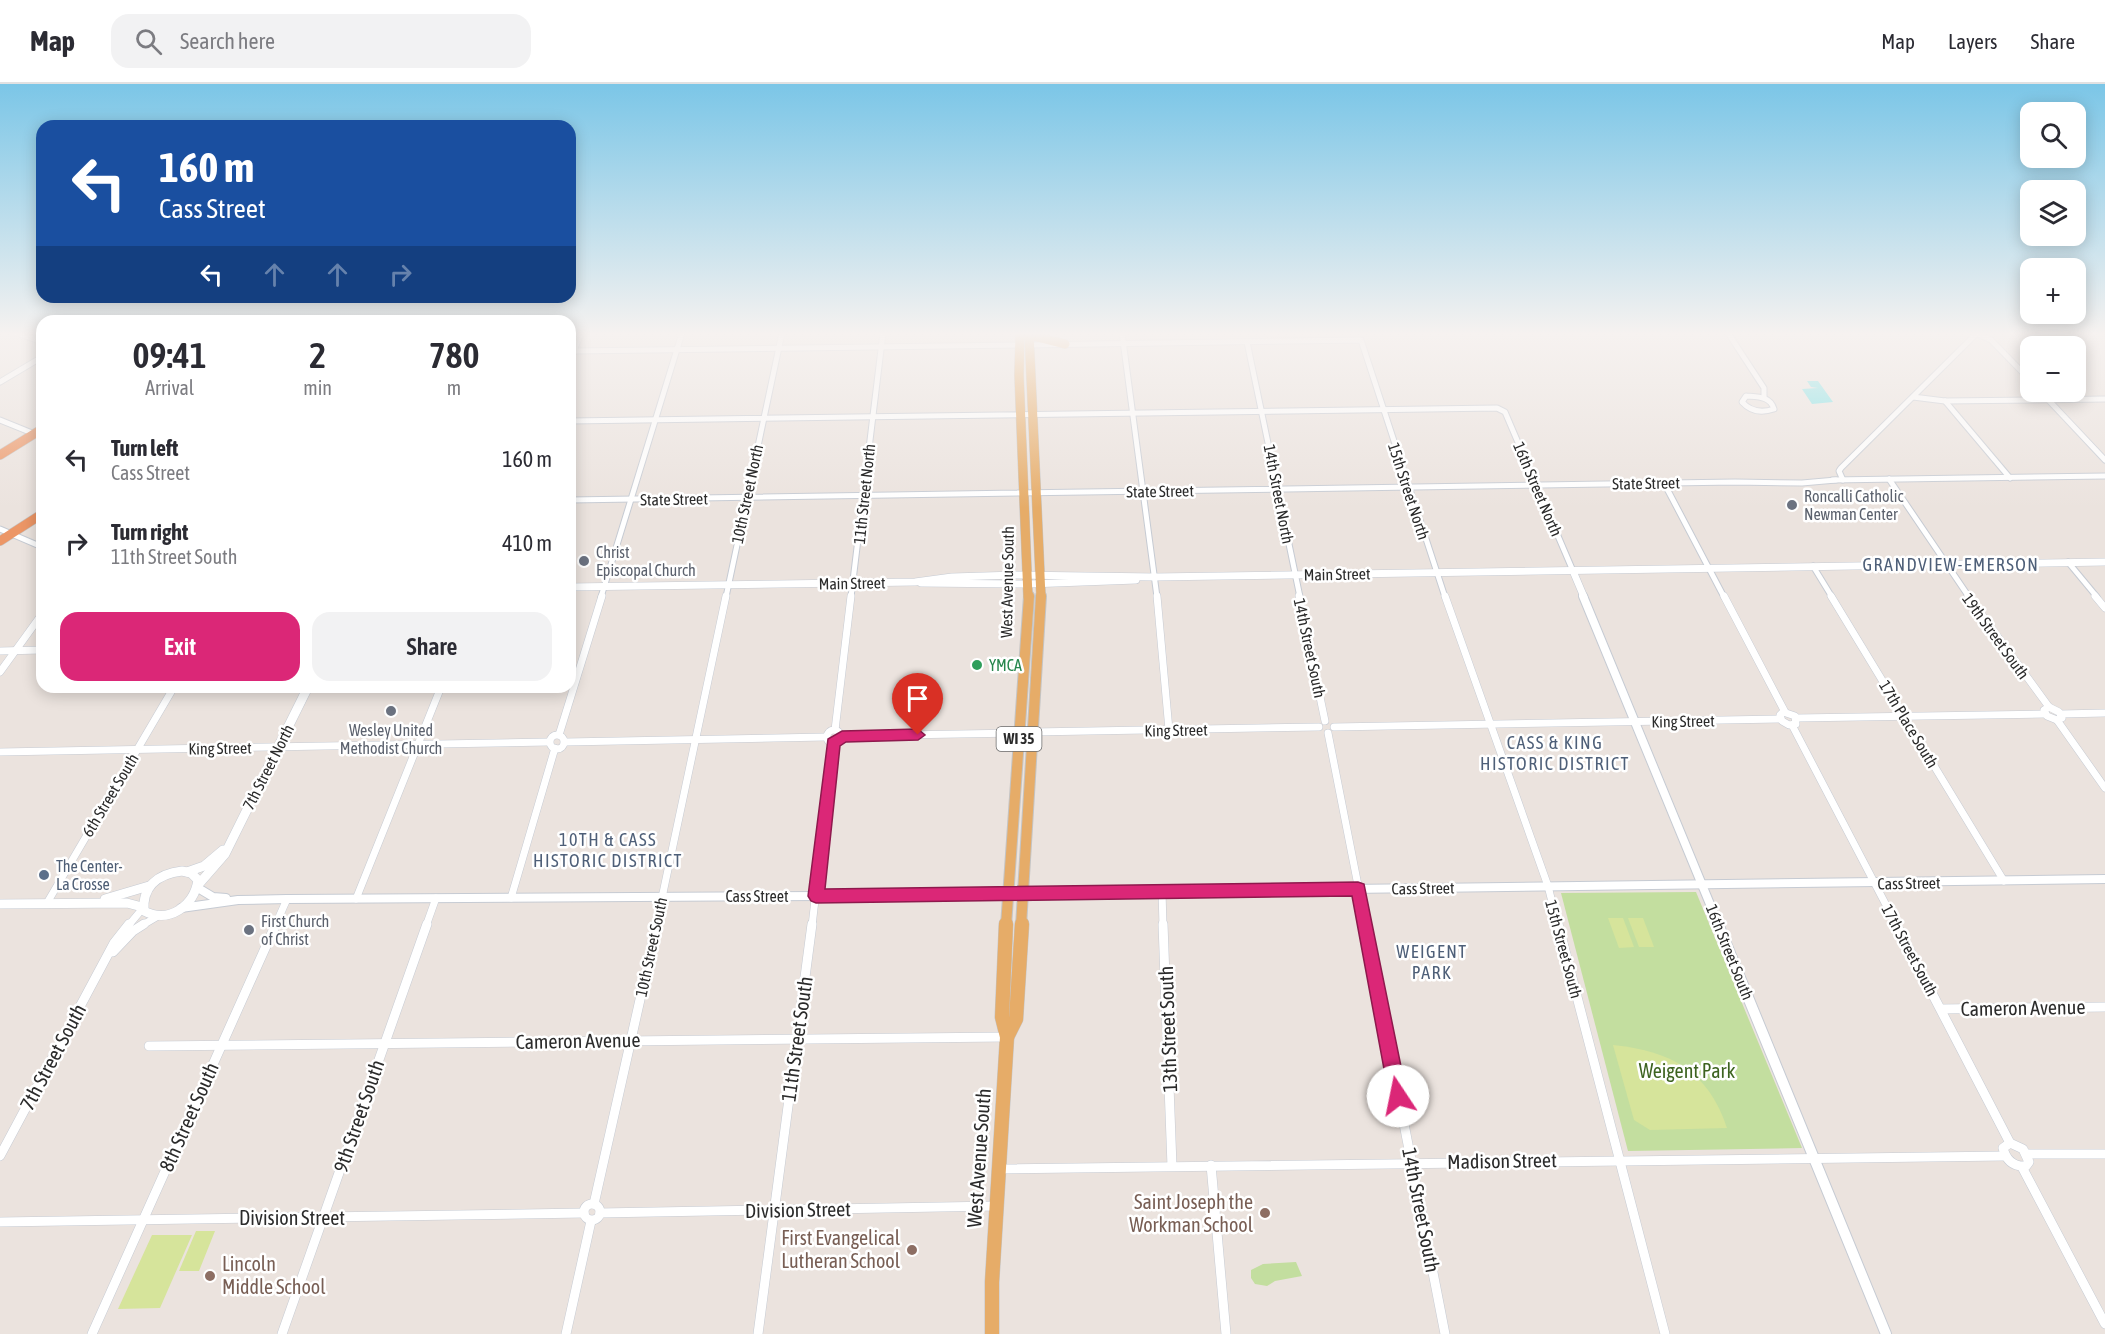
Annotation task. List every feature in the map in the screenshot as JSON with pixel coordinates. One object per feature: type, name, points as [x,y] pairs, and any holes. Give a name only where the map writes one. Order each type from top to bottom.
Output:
[{"type":"highway","points":[[0,455],[36,435]]},
{"type":"highway","points":[[0,541],[36,518]]},
{"type":"main road","name":"WI 35","points":[[1022,414],[1023,391]]},
{"type":"main road","name":"WI 35","points":[[1029,391],[1041,579]]},
{"type":"main road","name":"West Avenue South","points":[[992,1334],[992,1282],[1007,1037],[1002,1017],[1007,893],[1020,733],[1028,580],[1022,414]]},
{"type":"main road","name":"West Avenue South","points":[[1007,1037],[1016,1019],[1041,579]]},
{"type":"main road","name":"7th Street North","points":[[198,886],[221,860],[305,693]]},
{"type":"main road","name":"7th Street North","points":[[187,872],[204,866],[227,847]]},
{"type":"main road","points":[[0,904],[128,903],[142,908],[148,914],[158,916],[170,914],[181,908],[192,899],[198,886],[196,878],[187,872],[171,873],[151,885],[127,894],[87,902]]},
{"type":"main road","points":[[142,908],[143,897],[151,885]]},
{"type":"main road","name":"West Avenue South","points":[[984,1334],[992,1282]]},
{"type":"street","points":[[576,679],[663,391]]},
{"type":"street","name":"10th Street North","points":[[729,585],[769,391]]},
{"type":"street","name":"11th Street North","points":[[854,583],[875,391]]},
{"type":"street","points":[[1132,391],[1155,577],[1169,730]]},
{"type":"street","name":"14th Street North","points":[[1258,391],[1296,575]]},
{"type":"street","name":"15th Street North","points":[[1377,391],[1436,572]]},
{"type":"street","points":[[1764,391],[1764,397]]},
{"type":"street","points":[[1840,480],[1840,468],[1919,391]]},
{"type":"street","points":[[1746,396],[1764,397],[1772,402],[1774,406],[1772,410],[1752,410],[1742,402],[1743,397],[1746,396]]},
{"type":"street","points":[[1913,397],[1945,401],[2020,400]]},
{"type":"street","points":[[2086,399],[2105,399]]},
{"type":"street","points":[[1945,401],[2010,478]]},
{"type":"street","points":[[2051,402],[2105,460]]},
{"type":"street","points":[[576,421],[1382,409]]},
{"type":"street","name":"16th Street North","points":[[1382,409],[1502,409],[1573,571]]},
{"type":"street","points":[[0,420],[36,432]]},
{"type":"street","name":"State Street","points":[[576,501],[1037,492],[1802,483],[1840,480],[2105,476]]},
{"type":"street","name":"19th Street South","points":[[1889,479],[2047,711]]},
{"type":"street","points":[[1664,483],[1785,712],[1794,722]]},
{"type":"street","points":[[0,529],[36,544]]},
{"type":"street","points":[[2068,562],[2105,608]]},
{"type":"street","name":"Main Street","points":[[576,587],[915,582],[942,585],[1041,579],[1127,581],[1155,577],[2105,562]]},
{"type":"street","name":"17th Place South","points":[[1813,566],[2004,881]]},
{"type":"street","name":"16th Street South","points":[[1573,571],[1886,1334]]},
{"type":"street","name":"15th Street South","points":[[1436,572],[1548,886],[1665,1334]]},
{"type":"street","name":"14th Street South","points":[[1296,575],[1325,721]]},
{"type":"street","points":[[835,730],[854,583]]},
{"type":"street","name":"10th Street South","points":[[594,1204],[632,1041],[729,585]]},
{"type":"street","points":[[0,672],[36,622]]},
{"type":"street","points":[[0,651],[36,650]]},
{"type":"street","name":"6th Street South","points":[[47,903],[170,693]]},
{"type":"street","points":[[356,899],[439,693]]},
{"type":"street","points":[[555,748],[551,747],[549,742],[559,735],[572,693]]},
{"type":"street","points":[[1785,712],[1781,713],[1780,719],[1794,722],[2047,711],[2059,717],[2105,788]]},
{"type":"street","points":[[2059,717],[2105,712]]},
{"type":"street","name":"King Street","points":[[1331,730],[1490,724],[1780,719]]},
{"type":"street","points":[[1325,721],[1331,730],[1319,727],[1325,721]]},
{"type":"street","name":"17th Street South","points":[[1794,722],[1874,883],[2010,1143]]},
{"type":"street","name":"King Street","points":[[1033,732],[1319,727]]},
{"type":"street","name":"14th Street South","points":[[1331,730],[1358,889],[1445,1334]]},
{"type":"street","points":[[830,740],[830,731],[840,731],[842,736]]},
{"type":"street","points":[[512,898],[555,748],[566,742],[696,739],[840,740],[842,736],[1020,733]]},
{"type":"street","points":[[559,735],[565,737],[566,742]]},
{"type":"street","name":"11th Street South","points":[[758,1334],[816,896],[830,740]]},
{"type":"street","name":"King Street","points":[[0,752],[549,742]]},
{"type":"street","name":"Cass Street","points":[[181,908],[238,900],[287,899],[816,896],[2105,879]]},
{"type":"street","name":"Cass Street","points":[[198,886],[213,897],[238,900]]},
{"type":"street","name":"13th Street South","points":[[1162,891],[1172,1166]]},
{"type":"street","name":"9th Street South","points":[[282,1334],[436,898]]},
{"type":"street","name":"8th Street South","points":[[92,1334],[287,899]]},
{"type":"street","name":"7th Street South","points":[[0,1156],[119,934],[142,908]]},
{"type":"street","name":"7th Street South","points":[[107,958],[133,931],[158,916]]},
{"type":"street","name":"Cameron Avenue","points":[[1941,1009],[2105,1007]]},
{"type":"street","name":"Cameron Avenue","points":[[149,1046],[1007,1037]]},
{"type":"street","points":[[2022,1167],[2028,1165],[2027,1154],[2022,1148],[2010,1143],[2003,1149],[2005,1156],[2022,1167],[2105,1324]]},
{"type":"street","points":[[2027,1154],[2105,1154]]},
{"type":"street","name":"Madison Street","points":[[999,1169],[2005,1156]]},
{"type":"street","points":[[1211,1166],[1226,1334]]},
{"type":"street","points":[[566,1334],[588,1206],[594,1204],[600,1207],[597,1218],[587,1217]]},
{"type":"street","name":"Division Street","points":[[600,1213],[997,1206]]},
{"type":"street","name":"Division Street","points":[[0,1222],[587,1217]]},
{"type":"green space","name":"Weigent Park","points":[[1696,892],[1802,1148],[1628,1151],[1561,893]]},
{"type":"green space","points":[[1608,918],[1623,918],[1634,947],[1619,948]]},
{"type":"green space","points":[[1628,918],[1643,918],[1654,947],[1639,947]]},
{"type":"green space","points":[[1613,1045],[1653,1052],[1685,1067],[1709,1092],[1727,1128],[1650,1130],[1634,1120]]},
{"type":"green space","points":[[196,1231],[215,1231],[199,1271],[179,1271]]},
{"type":"green space","points":[[152,1235],[192,1235],[160,1308],[118,1309]]},
{"type":"green space","points":[[1296,1262],[1302,1276],[1275,1281],[1267,1286],[1255,1284],[1251,1278],[1251,1270],[1263,1264]]},
{"type":"water","points":[[1804,391],[1825,391],[1833,402],[1812,404]]},
{"type":"place","name":"Roncalli Catholic Newman Center","points":[[1792,505]]},
{"type":"place","name":"Christ Episcopal Church","points":[[584,561]]},
{"type":"place","name":"YMCA","points":[[977,665]]},
{"type":"place","name":"Wesley United Methodist Church","points":[[391,711]]},
{"type":"place","name":"The Center- La Crosse","points":[[44,875]]},
{"type":"place","name":"First Church of Christ","points":[[249,930]]},
{"type":"place","name":"Saint Joseph the Workman School","points":[[1265,1213]]},
{"type":"place","name":"First Evangelical Lutheran School","points":[[912,1250]]},
{"type":"place","name":"Lincoln Middle School","points":[[210,1276]]},
{"type":"district","name":"GRANDVIEW-EMERSON","points":[[1951,565]]},
{"type":"district","name":"CASS & KING HISTORIC DISTRICT","points":[[1555,753]]},
{"type":"district","name":"10TH & CASS HISTORIC DISTRICT","points":[[608,850]]},
{"type":"district","name":"WEIGENT PARK","points":[[1432,962]]},
{"type":"route","points":[[918,735],[842,736],[840,740],[833,743],[816,896],[1358,889],[1398,1096]]}]
